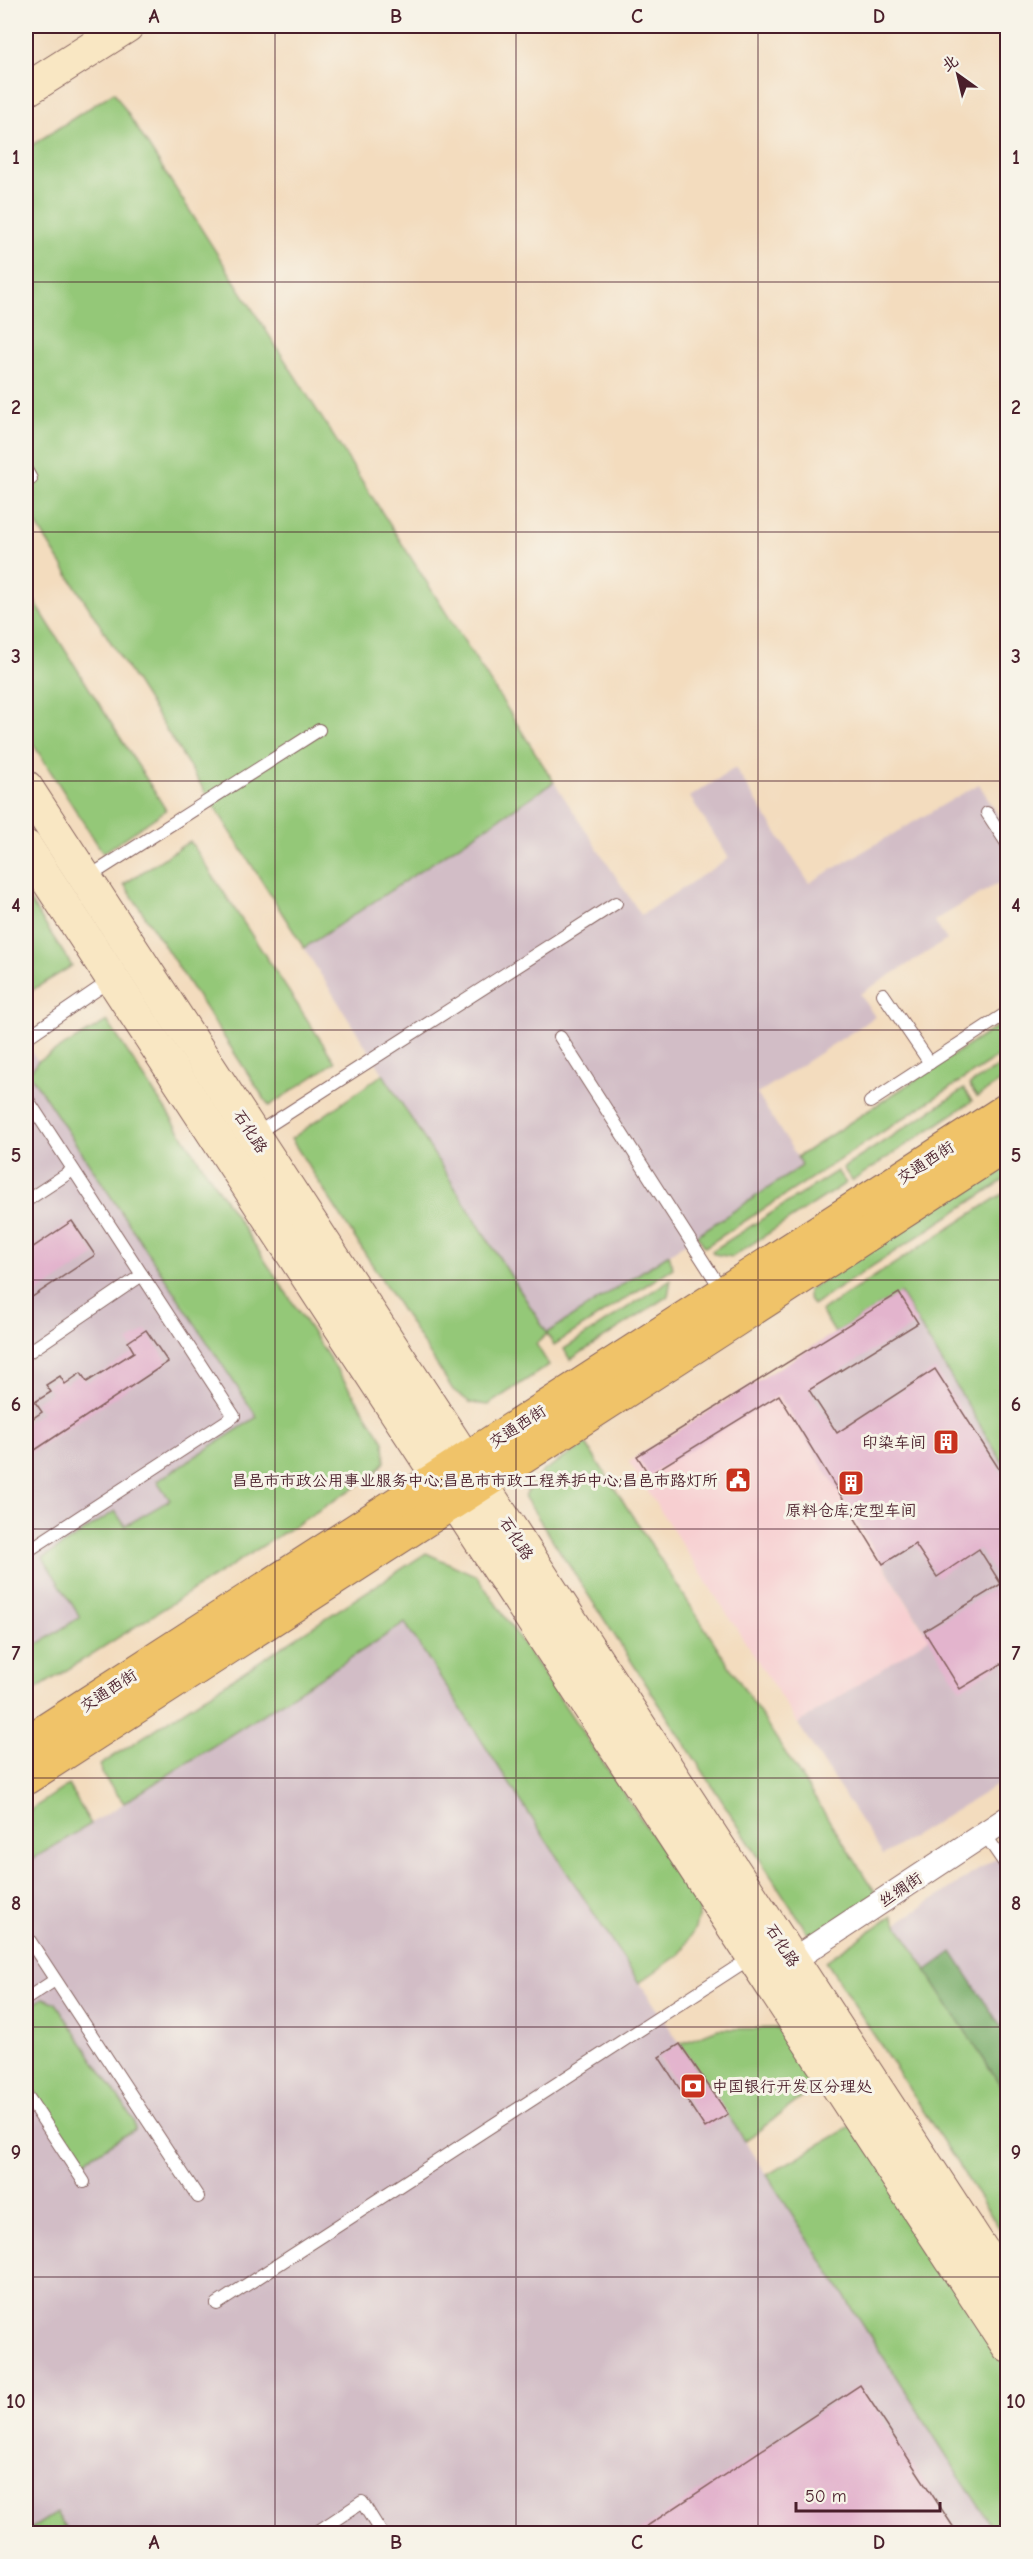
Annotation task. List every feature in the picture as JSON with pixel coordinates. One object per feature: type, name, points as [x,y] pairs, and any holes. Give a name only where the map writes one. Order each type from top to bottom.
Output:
[{"type":"main road","points":[[26,90],[127,26]]},
{"type":"main road","name":"石化路","points":[[26,787],[86,879],[240,1144],[446,1490],[1008,2346]]},
{"type":"main road","name":"石化路","points":[[26,847],[111,979],[240,1144],[474,1471],[1008,2290]]},
{"type":"main road","name":"交通西街","points":[[26,1778],[474,1471],[723,1293],[1008,1108]]},
{"type":"main road","name":"交通西街","points":[[474,1471],[1008,1144]]},
{"type":"main road","name":"交通西街","points":[[26,1743],[446,1490]]},
{"type":"street","name":"丝绸街","points":[[793,1960],[1008,1818]]},
{"type":"lane","points":[[86,879],[319,730]]},
{"type":"lane","points":[[987,813],[1008,845]]},
{"type":"lane","points":[[240,1144],[616,903]]},
{"type":"lane","points":[[26,1038],[111,979]]},
{"type":"lane","points":[[883,994],[930,1063]]},
{"type":"lane","points":[[870,1102],[1008,1012]]},
{"type":"lane","points":[[560,1037],[723,1293]]},
{"type":"lane","points":[[26,1097],[234,1416],[26,1552]]},
{"type":"lane","points":[[26,1202],[74,1170]]},
{"type":"lane","points":[[26,1354],[142,1275]]},
{"type":"lane","points":[[984,1833],[1008,1868]]},
{"type":"lane","points":[[26,1935],[198,2197]]},
{"type":"lane","points":[[217,2304],[752,1957]]},
{"type":"lane","points":[[26,1999],[55,1980]]},
{"type":"lane","points":[[26,2094],[84,2182]]},
{"type":"lane","points":[[314,2534],[362,2502],[382,2534]]},
{"type":"shaded area","points":[[735,768],[809,883],[979,784],[1007,830],[1007,878],[934,921],[947,940],[860,994],[875,1017],[757,1094],[803,1166],[547,1334],[304,948],[554,782],[641,915],[729,858],[690,797]]},
{"type":"shaded area","points":[[26,1043],[307,1471],[26,1652]]},
{"type":"shaded area","points":[[1007,1224],[1007,1779],[883,1855],[798,1724],[929,1638],[767,1376]]},
{"type":"shaded area","points":[[767,1376],[929,1639],[798,1724],[629,1462]]},
{"type":"shaded area","points":[[405,1623],[680,2044],[659,2058],[705,2127],[728,2114],[996,2533],[26,2534],[26,1863]]},
{"type":"shaded area","points":[[1007,1851],[1007,2094],[896,1924]]},
{"type":"green space","points":[[114,92],[554,782],[304,948],[26,508],[26,149]]},
{"type":"green space","points":[[26,588],[166,810],[103,853],[26,733]]},
{"type":"green space","points":[[190,841],[335,1062],[269,1106],[124,884]]},
{"type":"green space","points":[[26,895],[72,966],[26,994]]},
{"type":"green space","points":[[1007,1020],[1007,1051],[705,1247],[697,1235],[802,1166],[797,1157]]},
{"type":"green space","points":[[107,1021],[384,1441],[385,1462],[373,1476],[26,1696],[26,1652],[80,1617],[43,1558],[115,1511],[125,1526],[170,1500],[157,1481],[257,1417],[29,1073],[38,1061]]},
{"type":"green space","points":[[1007,1061],[1007,1077],[977,1097],[969,1085]]},
{"type":"green space","points":[[383,1074],[547,1333],[669,1254],[673,1268],[554,1345],[547,1334],[536,1344],[549,1365],[488,1405],[471,1403],[453,1390],[291,1139]]},
{"type":"green space","points":[[964,1089],[972,1101],[852,1181],[843,1168]]},
{"type":"green space","points":[[1007,1161],[1007,1178],[813,1305],[808,1297],[808,1290]]},
{"type":"green space","points":[[837,1171],[846,1183],[732,1257],[714,1254],[712,1251]]},
{"type":"green space","points":[[1007,1191],[1007,1470],[900,1293],[835,1333],[821,1311]]},
{"type":"green space","points":[[671,1279],[668,1296],[570,1360],[564,1349]]},
{"type":"green space","points":[[586,1444],[876,1893],[811,1938],[524,1496],[543,1471]]},
{"type":"green space","points":[[426,1553],[477,1576],[701,1907],[695,1928],[680,1954],[639,1983],[405,1623],[124,1803],[103,1776],[100,1765]]},
{"type":"green space","points":[[68,1785],[91,1824],[26,1863],[26,1813]]},
{"type":"green space","points":[[892,1916],[1007,2095],[1007,2240],[826,1961]]},
{"type":"green space","points":[[952,1952],[1007,2036],[1007,2095],[926,1971]]},
{"type":"green space","points":[[43,1998],[56,2003],[134,2121],[135,2129],[79,2164],[26,2078],[26,2009]]},
{"type":"green space","points":[[799,2028],[830,2076],[745,2141],[680,2044],[718,2029]]},
{"type":"green space","points":[[860,2121],[1007,2358],[1007,2533],[996,2533],[767,2175]]},
{"type":"green space","points":[[56,2513],[70,2533],[26,2533],[26,2532]]},
{"type":"building","points":[[72,1221],[95,1255],[26,1301],[26,1252]]},
{"type":"building","points":[[899,1293],[918,1323],[809,1390],[837,1433],[935,1369],[1008,1483],[1008,1660],[960,1689],[924,1631],[1001,1584],[979,1549],[937,1577],[915,1544],[883,1564],[779,1395],[649,1475],[637,1456]]},
{"type":"building","points":[[146,1330],[168,1362],[26,1456],[26,1423],[42,1412],[35,1402],[51,1392],[46,1385],[60,1376],[65,1384],[81,1373],[87,1382],[134,1352],[128,1342]]},
{"type":"building","name":"中国银行开发区分理处","points":[[680,2044],[728,2114],[705,2128],[659,2057]]},
{"type":"building","points":[[860,2385],[958,2534],[635,2534]]},
{"type":"place","name":"印染车间","points":[[946,1442]]},
{"type":"place","name":"昌邑市市政公用事业服务中心;昌邑市市政工程养护中心;昌邑市路灯所","points":[[738,1480]]},
{"type":"place","name":"原料仓库;定型车间","points":[[851,1483]]},
{"type":"place","name":"中国银行开发区分理处","points":[[693,2086]]}]
